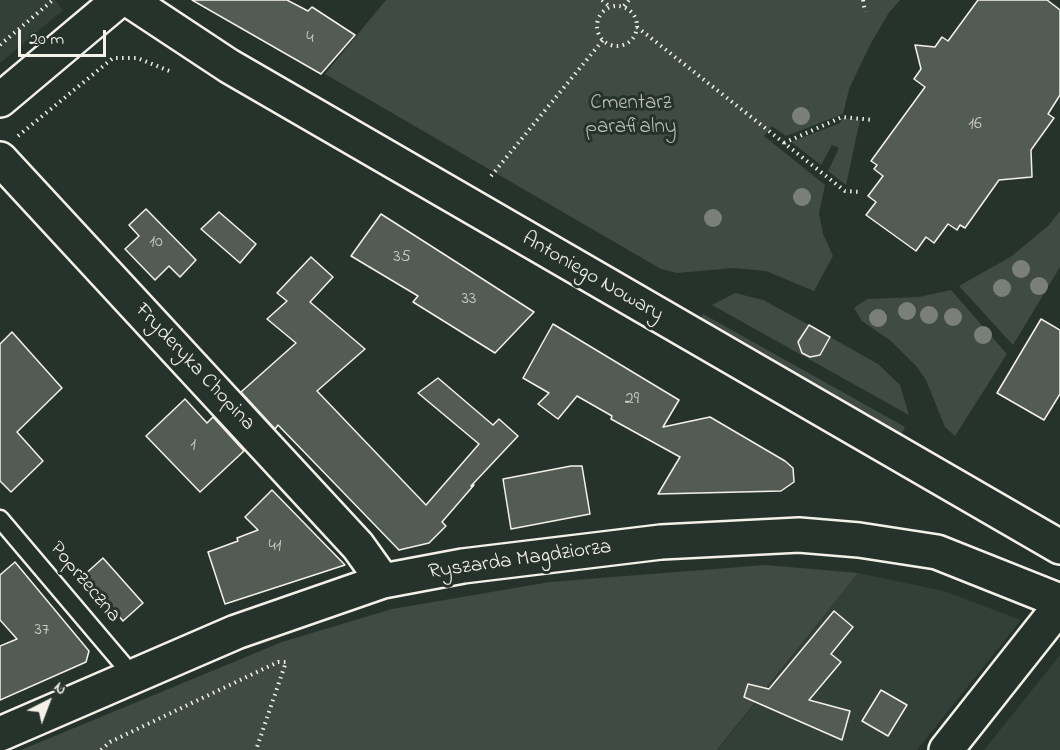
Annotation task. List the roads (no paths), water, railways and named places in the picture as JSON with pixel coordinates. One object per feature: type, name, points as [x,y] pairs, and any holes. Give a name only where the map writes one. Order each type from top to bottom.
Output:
[{"type":"street","points":[[0,100],[119,0]]},
{"type":"street","name":"Antoniego Nowary","points":[[129,0],[229,66],[1060,547]]},
{"type":"street","name":"Fryderyka Chopina","points":[[9,148],[358,546],[383,580]]},
{"type":"street","name":"Ryszarda Magdziorza","points":[[0,734],[237,632],[383,580],[463,566],[661,542],[800,535],[859,540],[937,552],[1060,601]]},
{"type":"street","points":[[946,750],[1060,606]]},
{"type":"lane","name":"Poprzeczna","points":[[0,519],[133,676]]},
{"type":"park label","name":"Cmentarz parafialny","points":[[631,117]]}]
